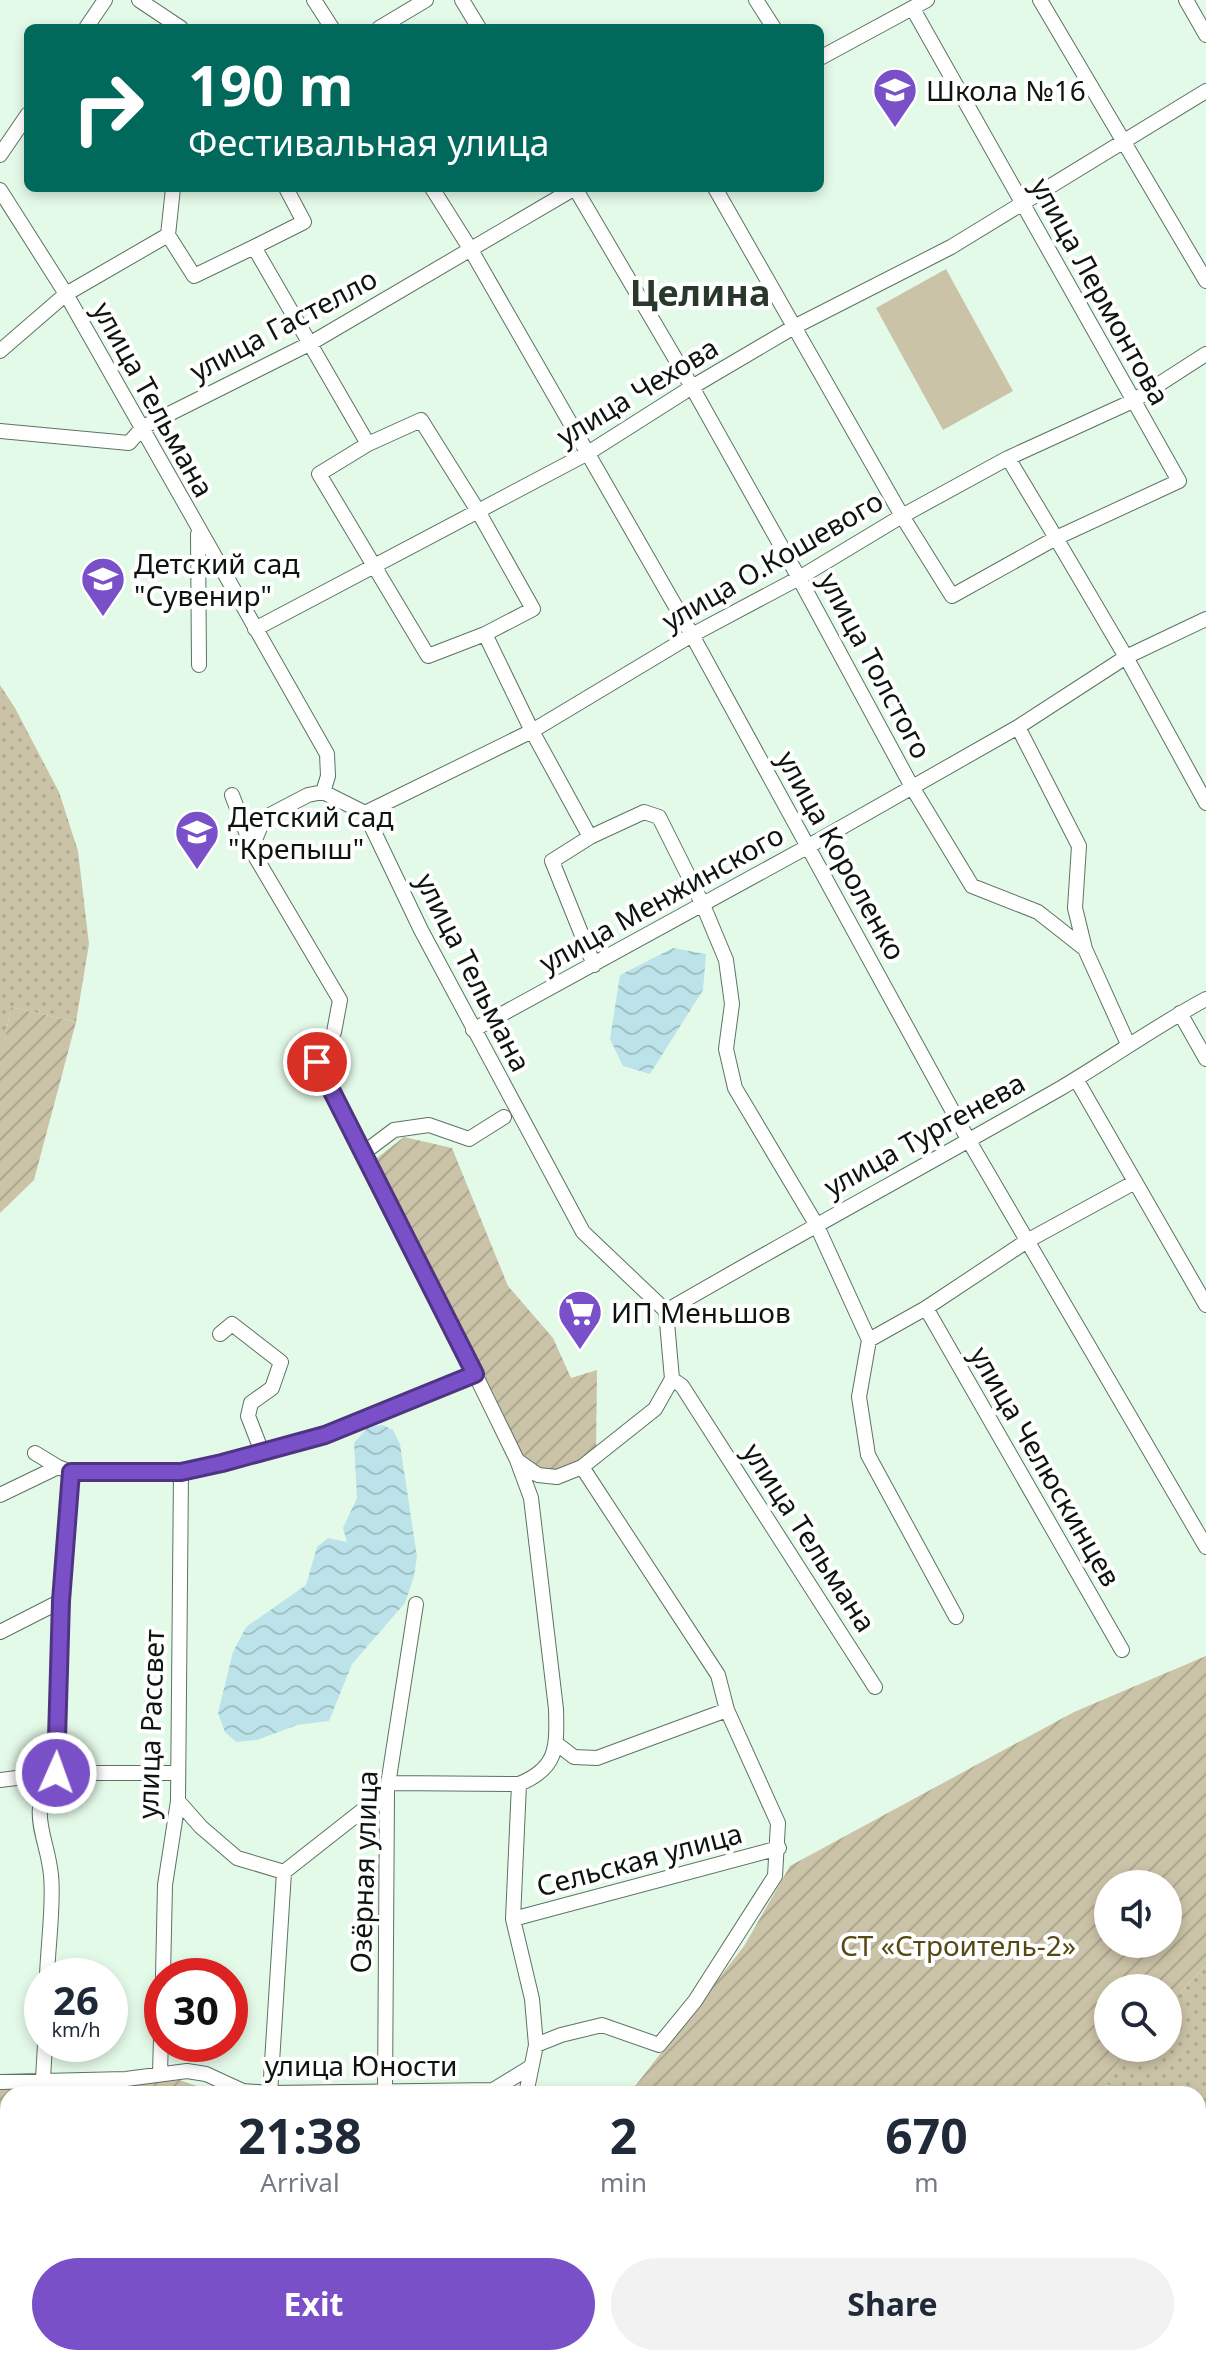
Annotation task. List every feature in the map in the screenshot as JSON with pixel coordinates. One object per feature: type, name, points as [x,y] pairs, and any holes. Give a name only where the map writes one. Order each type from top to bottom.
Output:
[{"type":"street","points":[[89,24],[105,0]]},
{"type":"street","points":[[139,0],[175,24]]},
{"type":"street","points":[[314,0],[329,24]]},
{"type":"street","points":[[386,24],[426,0]]},
{"type":"street","points":[[756,0],[771,24]]},
{"type":"street","points":[[824,56],[927,0]]},
{"type":"street","points":[[1040,0],[1206,281]]},
{"type":"street","points":[[1186,0],[1206,35]]},
{"type":"street","points":[[469,2],[477,24]]},
{"type":"street","name":"улица Лермонтова","points":[[717,192],[902,516],[952,596],[1056,538],[1179,481],[913,9]]},
{"type":"street","name":"улица Чехова","points":[[255,629],[588,453],[794,327],[951,247],[1206,91]]},
{"type":"street","points":[[0,155],[24,120]]},
{"type":"street","name":"улица Тельмана","points":[[0,190],[66,294],[327,754],[328,776],[323,792]]},
{"type":"street","points":[[173,192],[168,235],[194,276],[304,222],[288,192]]},
{"type":"street","name":"улица Короленко","points":[[435,192],[692,635],[969,1141],[1206,1547]]},
{"type":"street","name":"улица Гастелло","points":[[0,431],[129,443],[143,427],[311,343],[568,192]]},
{"type":"street","name":"улица Толстого","points":[[577,192],[692,387],[912,787],[972,886],[1038,912],[1085,949]]},
{"type":"street","points":[[0,351],[66,294],[168,235]]},
{"type":"street","points":[[254,247],[368,444]]},
{"type":"street","name":"улица О.Кошевого","points":[[365,813],[532,731],[692,635],[799,578],[902,516],[1008,458],[1133,401],[1206,354]]},
{"type":"street","points":[[421,420],[478,511],[533,609],[485,634],[428,656],[319,474],[368,444],[421,420]]},
{"type":"street","points":[[1008,458],[1126,657],[1206,803]]},
{"type":"street","points":[[198,531],[199,665]]},
{"type":"street","name":"улица Менжинского","points":[[473,1030],[703,905],[1018,727],[1126,657],[1206,619]]},
{"type":"street","points":[[485,634],[532,731],[590,837]]},
{"type":"street","name":"улица Толстого","points":[[1018,727],[1079,846],[1075,908],[1085,949],[1128,1044]]},
{"type":"street","points":[[252,847],[264,818],[308,795],[323,792],[365,813]]},
{"type":"street","points":[[232,795],[252,847],[340,1000],[334,1032],[317,1062],[475,1374],[517,1460],[531,1498],[556,1709],[557,1744],[550,1763],[536,1777],[519,1784],[388,1787],[284,1872],[271,2086]]},
{"type":"street","points":[[594,965],[552,861],[590,837],[644,812],[659,817],[703,905],[726,960],[732,1004],[726,1049],[735,1088],[816,1224],[869,1340],[859,1397],[868,1455],[956,1617]]},
{"type":"street","name":"улица Тельмана","points":[[365,813],[473,1030],[583,1232],[666,1311]]},
{"type":"street","name":"улица Тургенева","points":[[666,1311],[816,1224],[969,1141],[1206,999]]},
{"type":"street","points":[[1180,1013],[1206,1059]]},
{"type":"street","points":[[1076,1079],[1206,1305]]},
{"type":"street","points":[[362,1154],[394,1130],[429,1125],[469,1139],[504,1117]]},
{"type":"street","points":[[869,1340],[926,1308],[1027,1241],[1135,1182]]},
{"type":"street","name":"улица Челюскинцев","points":[[926,1308],[1122,1650]]},
{"type":"street","points":[[517,1460],[538,1475],[557,1477],[582,1467],[655,1409],[672,1379],[666,1311]]},
{"type":"street","points":[[220,1334],[232,1324],[281,1362],[272,1388],[251,1403],[248,1416],[262,1452]]},
{"type":"street","points":[[0,1495],[64,1470],[181,1472],[262,1452],[325,1435],[475,1374]]},
{"type":"street","name":"улица Тельмана","points":[[672,1379],[682,1386],[875,1687]]},
{"type":"street","points":[[35,1453],[64,1470]]},
{"type":"street","points":[[536,2045],[602,2025],[659,2045],[695,2001],[775,1876],[779,1848],[778,1823],[727,1710],[718,1675],[582,1467]]},
{"type":"street","points":[[48,1958],[51,1875],[39,1814],[43,1788],[56,1773],[64,1470]]},
{"type":"street","name":"улица Рассвет","points":[[163,1958],[165,1885],[178,1801],[181,1472]]},
{"type":"street","points":[[0,1632],[61,1601]]},
{"type":"street","name":"Озёрная улица","points":[[385,2086],[388,1787],[416,1604]]},
{"type":"street","points":[[557,1744],[574,1757],[597,1758],[727,1710]]},
{"type":"street","points":[[0,1780],[56,1773],[177,1773]]},
{"type":"street","points":[[519,1784],[513,1919],[532,1999],[536,2045],[527,2086]]},
{"type":"street","points":[[178,1801],[201,1827],[237,1858],[284,1872]]},
{"type":"street","name":"Сельская улица","points":[[513,1919],[779,1848]]},
{"type":"street","points":[[43,2079],[44,2062]]},
{"type":"street","points":[[160,2062],[160,2073]]},
{"type":"street","name":"улица Юности","points":[[500,2086],[529,2068]]},
{"type":"street","name":"улица Юности","points":[[0,2082],[126,2079],[187,2071],[206,2074],[232,2086]]},
{"type":"green space","points":[[946,269],[1013,391],[943,430],[876,308]]},
{"type":"green space","points":[[0,685],[59,792],[78,851],[89,944],[76,1022],[11,1007],[4,1043],[0,1043]]},
{"type":"green space","points":[[11,1007],[76,1022],[34,1180],[0,1213],[0,1043],[4,1043]]},
{"type":"green space","points":[[404,1137],[452,1148],[508,1286],[553,1338],[571,1378],[597,1370],[596,1452],[569,1468],[550,1474],[517,1460],[368,1165]]},
{"type":"green space","name":"СТ «Строитель-2»","points":[[1206,1656],[1206,1965],[1182,1991],[1182,1974],[1094,1974],[1094,2062],[1118,2062],[1105,2080],[1109,2086],[635,2086],[744,1946],[790,1866],[1074,1712]]},
{"type":"green space","points":[[1206,1965],[1206,2086],[1109,2086],[1105,2080],[1118,2062],[1182,2062],[1182,1991]]},
{"type":"green space","points":[[160,2073],[197,2086],[0,2086],[0,2082]]},
{"type":"water","points":[[673,948],[706,954],[703,990],[650,1074],[623,1066],[610,1039],[620,975]]},
{"type":"water","points":[[383,1425],[393,1430],[400,1444],[417,1557],[405,1603],[352,1664],[329,1721],[297,1725],[257,1740],[236,1742],[225,1732],[218,1713],[233,1652],[246,1627],[306,1585],[317,1547],[328,1538],[347,1542],[343,1528],[357,1498],[354,1443],[368,1427]]},
{"type":"place","name":"Школа №16","points":[[895,129]]},
{"type":"place","name":"Детский сад \"Сувенир\"","points":[[103,618]]},
{"type":"place","name":"Детский сад \"Крепыш\"","points":[[197,871]]},
{"type":"place","name":"ИП Меньшов","points":[[580,1351]]},
{"type":"district","name":"Целина","points":[[700,292]]},
{"type":"route","points":[[56,1773],[61,1601],[71,1472],[181,1472],[222,1463],[325,1435],[475,1374],[317,1062]]}]
